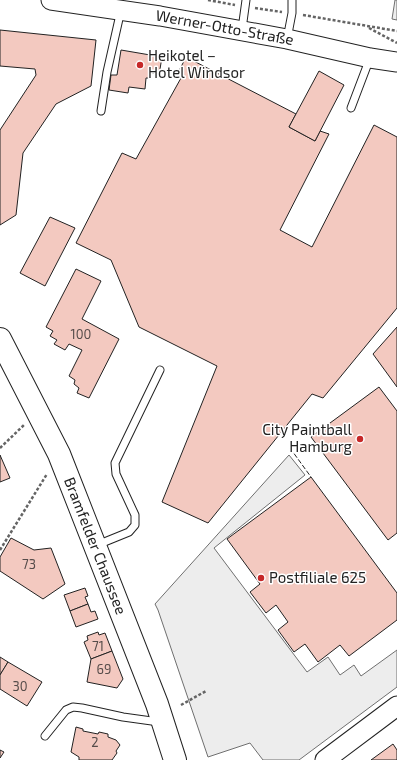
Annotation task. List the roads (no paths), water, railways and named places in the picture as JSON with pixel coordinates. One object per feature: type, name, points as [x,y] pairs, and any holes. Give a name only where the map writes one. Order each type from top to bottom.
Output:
[{"type":"main road","name":"Werner-Otto-Straße","points":[[51,0],[121,10],[287,39],[370,58],[397,62]]},
{"type":"main road","name":"Bramfelder Chaussee","points":[[0,339],[59,454],[157,704],[175,760]]},
{"type":"main road","points":[[325,760],[397,706]]},
{"type":"lane","points":[[241,32],[246,0]]},
{"type":"lane","points":[[287,39],[292,0]]},
{"type":"lane","points":[[101,111],[107,72],[121,10]]},
{"type":"lane","points":[[351,108],[370,58]]},
{"type":"lane","points":[[95,546],[129,532],[135,525],[135,515],[116,474],[115,463],[160,370]]},
{"type":"lane","points":[[45,736],[66,710],[73,707],[123,717],[163,722]]},
{"type":"place","name":"Heikotel – Hotel Windsor","points":[[140,65]]},
{"type":"place","name":"City Paintball Hamburg","points":[[360,439]]},
{"type":"place","name":"Postfiliale 625","points":[[261,578]]}]
